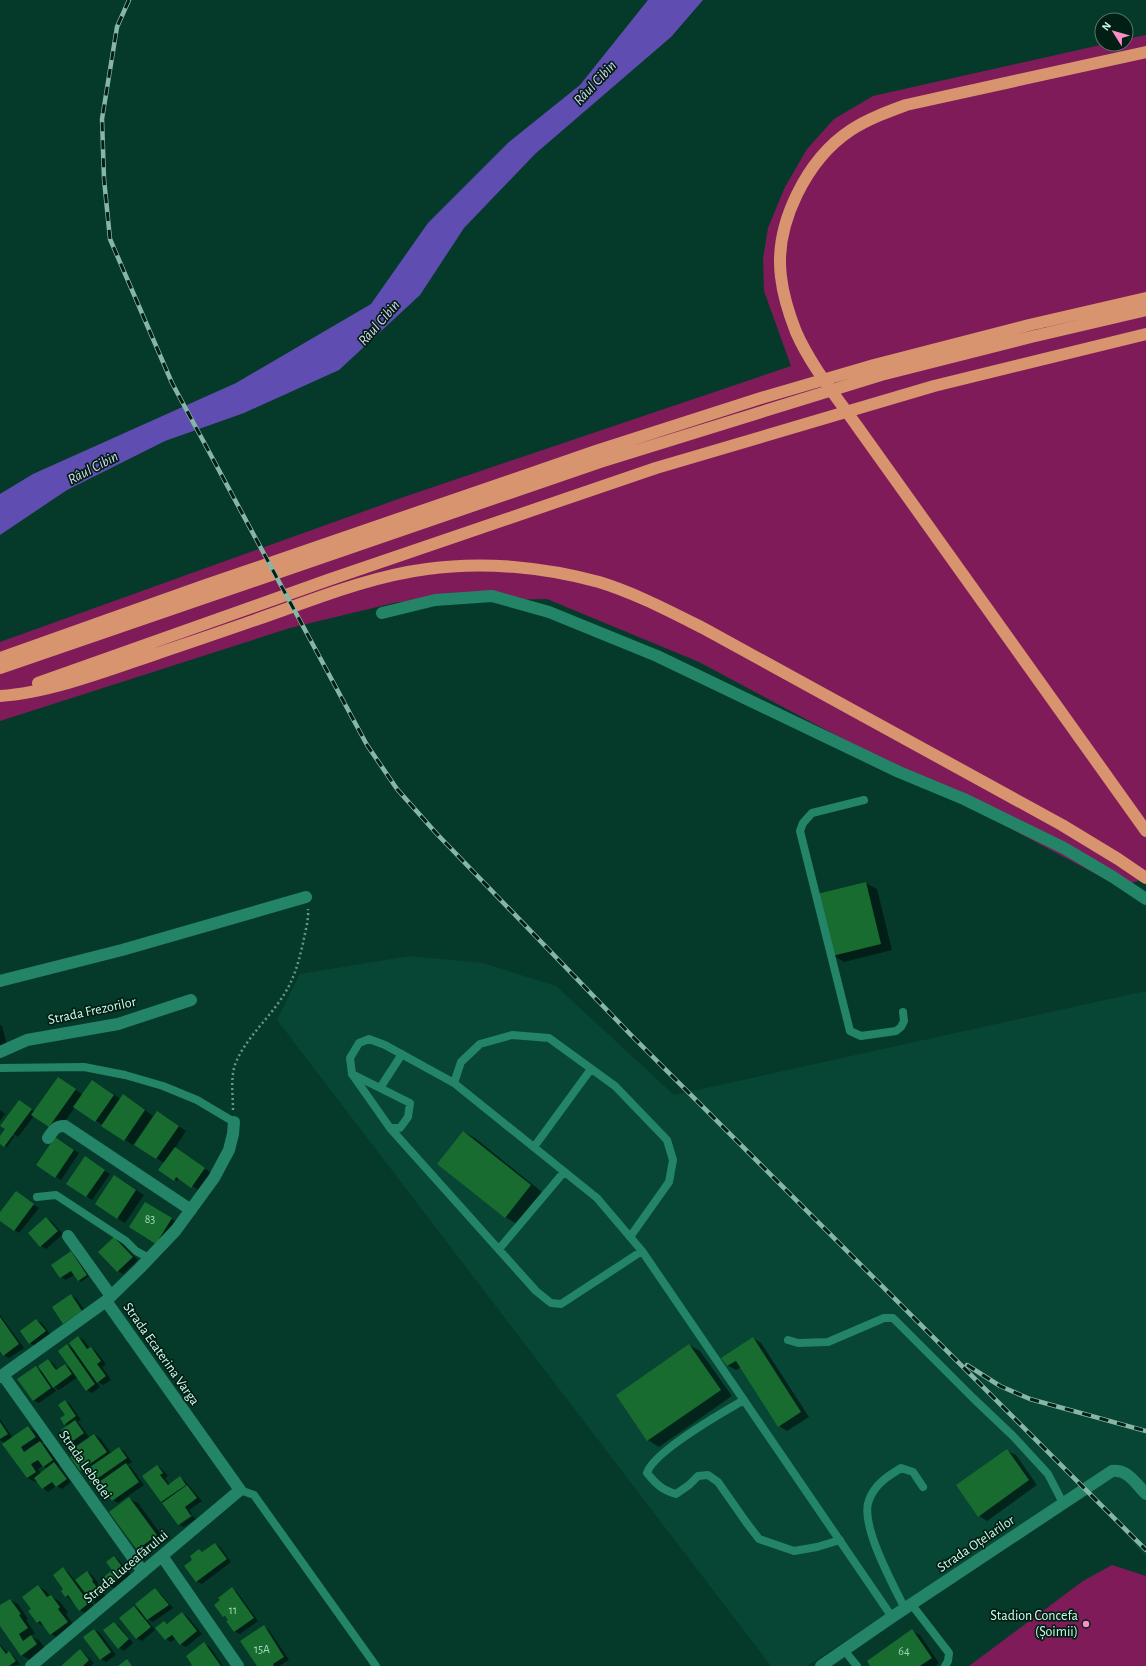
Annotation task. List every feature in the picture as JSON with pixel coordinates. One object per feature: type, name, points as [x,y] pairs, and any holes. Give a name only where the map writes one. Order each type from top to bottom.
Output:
[{"type":"highway","points":[[1146,52],[906,106],[877,116],[850,130],[817,161],[805,179],[794,202],[785,227],[780,253],[780,276],[785,300],[794,326],[810,358],[1146,831]]},
{"type":"highway","points":[[0,658],[209,590],[319,552],[596,451],[761,398],[874,365],[1029,325],[1146,298]]},
{"type":"highway","points":[[319,552],[600,462],[881,375],[1146,310]]},
{"type":"highway","points":[[0,696],[328,580],[656,468],[895,397],[1008,367],[1146,334]]},
{"type":"highway","points":[[0,696],[19,694],[118,667],[333,592],[391,576],[427,569],[457,566],[492,566],[558,572],[599,582],[626,592],[657,605],[703,628],[1068,829],[1118,858],[1146,878]]},
{"type":"highway","points":[[0,668],[209,590]]},
{"type":"street","points":[[382,613],[436,600],[492,596],[549,612],[657,656],[899,772],[964,799],[1064,848],[1113,877],[1146,899]]},
{"type":"street","points":[[0,981],[122,950],[306,897]]},
{"type":"street","name":"Strada Frezorilor","points":[[0,1052],[27,1040],[118,1024],[191,1000]]},
{"type":"street","points":[[68,1236],[108,1298],[150,1258],[176,1230],[214,1178],[229,1150],[234,1122]]},
{"type":"street","points":[[48,1138],[55,1129],[60,1126],[65,1126],[190,1210]]},
{"type":"street","name":"Strada Ecaterina Varga","points":[[1,1376],[108,1298],[240,1490]]},
{"type":"street","name":"Strada Lebedei","points":[[1,1376],[143,1572]]},
{"type":"street","name":"Strada Oțelarilor","points":[[821,1666],[1112,1471],[1118,1470],[1126,1473],[1146,1494]]},
{"type":"street","name":"Strada Luceafărului","points":[[31,1666],[240,1490]]},
{"type":"street","points":[[162,1556],[238,1666]]},
{"type":"lane","points":[[864,800],[812,813],[803,823],[800,830],[850,1031],[861,1036],[896,1031],[901,1027],[904,1021],[903,1012]]},
{"type":"lane","points":[[454,1083],[461,1062],[480,1044],[512,1035],[549,1038],[615,1086],[667,1140],[673,1160],[669,1182],[630,1237]]},
{"type":"lane","points":[[642,1251],[561,1304],[551,1304],[536,1291],[390,1128],[352,1074],[350,1058],[359,1043],[369,1039],[402,1054],[454,1083],[597,1198],[642,1251],[892,1617]]},
{"type":"lane","points":[[380,1088],[402,1054]]},
{"type":"lane","points":[[0,1068],[84,1067],[125,1076],[163,1086],[197,1100],[234,1122]]},
{"type":"lane","points":[[534,1147],[591,1069]]},
{"type":"lane","points":[[352,1074],[410,1103],[408,1117],[400,1128],[390,1128]]},
{"type":"lane","points":[[499,1249],[564,1172]]},
{"type":"lane","points":[[37,1197],[56,1195],[126,1241],[136,1251],[150,1258]]},
{"type":"lane","points":[[788,1340],[798,1343],[828,1342],[884,1318],[893,1318],[972,1398],[1014,1436],[1048,1474],[1063,1503]]},
{"type":"lane","points":[[744,1400],[703,1424],[671,1447],[649,1467],[647,1473],[658,1486],[666,1491],[676,1494],[689,1485],[698,1476],[708,1475],[718,1482],[759,1539],[794,1551],[817,1547],[840,1540]]},
{"type":"lane","points":[[923,1487],[913,1472],[901,1468],[878,1484],[869,1500],[866,1512],[879,1554],[908,1607],[949,1653],[948,1661],[945,1666]]},
{"type":"lane","points":[[240,1490],[254,1495],[376,1666]]},
{"type":"lane","points":[[844,1650],[857,1666]]},
{"type":"path","points":[[234,1122],[232,1077],[236,1062],[258,1028],[279,1002],[290,985],[298,967],[308,913],[306,897]]},
{"type":"shaded area","points":[[1146,35],[1146,878],[1120,887],[699,662],[547,599],[398,602],[290,628],[0,721],[0,642],[401,498],[791,366],[764,291],[763,259],[768,228],[785,187],[807,149],[834,119],[873,96],[1094,46],[1094,52],[1134,52],[1134,37]]},
{"type":"shaded area","points":[[410,956],[483,963],[556,986],[674,1095],[1146,991],[1146,1557],[1083,1486],[807,1666],[771,1666],[277,1020],[300,974]]},
{"type":"shaded area","name":"Stadion Concefa (Șoimii)","points":[[1112,1565],[1146,1576],[1146,1666],[969,1666],[1083,1581]]},
{"type":"water","name":"Râul Cibin","points":[[648,0],[703,0],[671,37],[535,154],[464,228],[420,295],[339,370],[244,413],[165,441],[67,490],[0,535],[0,494],[33,474],[236,383],[371,304],[428,223],[509,142],[580,85]]},
{"type":"building","points":[[866,882],[881,944],[832,956],[817,894]]},
{"type":"building","points":[[58,1077],[76,1089],[49,1127],[31,1115]]},
{"type":"building","points":[[92,1080],[114,1095],[95,1122],[73,1107]]},
{"type":"building","points":[[123,1094],[145,1110],[124,1141],[101,1126]]},
{"type":"building","points":[[19,1100],[32,1109],[4,1147],[0,1144],[0,1136],[5,1129],[0,1126]]},
{"type":"building","points":[[157,1111],[179,1126],[156,1159],[134,1145]]},
{"type":"building","points":[[463,1131],[531,1185],[505,1218],[437,1164]]},
{"type":"building","points":[[55,1137],[74,1150],[55,1178],[36,1165]]},
{"type":"building","points":[[175,1147],[205,1168],[191,1188],[176,1177],[174,1181],[158,1170]]},
{"type":"building","points":[[85,1156],[105,1170],[86,1197],[66,1184]]},
{"type":"building","points":[[114,1175],[136,1190],[117,1219],[95,1204]]},
{"type":"building","points":[[16,1191],[34,1204],[14,1231],[0,1221],[0,1212]]},
{"type":"building","points":[[145,1202],[172,1218],[156,1244],[129,1227]]},
{"type":"building","points":[[46,1217],[58,1231],[40,1247],[28,1233]]},
{"type":"building","points":[[114,1237],[133,1257],[117,1272],[98,1252]]},
{"type":"building","points":[[71,1251],[87,1275],[78,1281],[71,1271],[60,1278],[51,1265]]},
{"type":"building","points":[[71,1294],[82,1311],[63,1324],[52,1307]]},
{"type":"building","points":[[0,1317],[19,1344],[3,1356],[0,1351]]},
{"type":"building","points":[[36,1319],[46,1331],[29,1344],[20,1331]]},
{"type":"building","points":[[78,1336],[87,1349],[91,1347],[101,1361],[97,1364],[106,1376],[97,1383],[69,1343]]},
{"type":"building","points":[[753,1337],[801,1412],[778,1427],[736,1361],[727,1366],[721,1358]]},
{"type":"building","points":[[67,1344],[95,1384],[86,1391],[58,1351]]},
{"type":"building","points":[[689,1344],[721,1390],[647,1441],[616,1395]]},
{"type":"building","points":[[48,1359],[56,1370],[65,1364],[72,1374],[53,1388],[38,1366]]},
{"type":"building","points":[[36,1366],[51,1388],[33,1401],[17,1379]]},
{"type":"building","points":[[65,1400],[76,1416],[64,1425],[60,1418],[65,1415],[58,1405]]},
{"type":"building","points":[[75,1420],[84,1433],[66,1446],[60,1437],[64,1434],[61,1430]]},
{"type":"building","points":[[0,1422],[8,1434],[0,1439]]},
{"type":"building","points":[[28,1426],[36,1437],[21,1447],[24,1452],[40,1441],[53,1460],[43,1467],[38,1460],[31,1464],[36,1472],[27,1478],[2,1444]]},
{"type":"building","points":[[94,1434],[107,1452],[80,1471],[70,1457],[77,1452],[74,1448]]},
{"type":"building","points":[[119,1447],[127,1458],[91,1483],[85,1475],[90,1472],[87,1469]]},
{"type":"building","points":[[1007,1449],[1029,1480],[978,1517],[956,1485]]},
{"type":"building","points":[[54,1462],[67,1479],[56,1487],[52,1482],[42,1489],[34,1478]]},
{"type":"building","points":[[126,1463],[139,1482],[112,1501],[99,1482]]},
{"type":"building","points":[[157,1465],[163,1473],[160,1475],[168,1485],[180,1476],[186,1485],[161,1502],[142,1476]]},
{"type":"building","points":[[187,1485],[197,1498],[185,1507],[191,1516],[178,1525],[162,1503]]},
{"type":"building","points":[[129,1497],[157,1535],[137,1550],[109,1512]]},
{"type":"building","points":[[215,1543],[227,1559],[196,1582],[184,1566],[192,1560],[190,1556],[199,1549],[202,1552]]},
{"type":"building","points":[[114,1556],[127,1573],[110,1586],[103,1578],[112,1570],[106,1562]]},
{"type":"building","points":[[63,1567],[89,1603],[79,1611],[68,1595],[65,1597],[61,1591],[63,1589],[53,1575]]},
{"type":"building","points":[[87,1571],[93,1580],[92,1581],[102,1594],[92,1602],[75,1580]]},
{"type":"building","points":[[38,1585],[47,1597],[51,1595],[60,1607],[58,1609],[68,1622],[50,1635],[40,1621],[37,1623],[28,1611],[31,1609],[22,1597]]},
{"type":"building","points":[[232,1587],[254,1618],[234,1632],[226,1621],[228,1620],[225,1616],[223,1617],[214,1605],[220,1600],[218,1598]]},
{"type":"building","points":[[155,1588],[169,1605],[147,1620],[135,1604]]},
{"type":"building","points":[[10,1599],[21,1614],[19,1615],[28,1628],[19,1634],[23,1641],[31,1635],[37,1644],[21,1656],[0,1626],[0,1605]]},
{"type":"building","points":[[134,1606],[151,1627],[136,1639],[119,1618]]},
{"type":"building","points":[[182,1612],[197,1631],[180,1645],[172,1635],[165,1640],[155,1628],[164,1621],[167,1624]]},
{"type":"building","points":[[114,1622],[129,1639],[118,1649],[103,1630]]},
{"type":"building","points":[[264,1625],[284,1657],[273,1664],[274,1666],[257,1666],[240,1641]]},
{"type":"building","points":[[94,1629],[111,1652],[100,1660],[83,1637]]},
{"type":"building","points":[[912,1629],[932,1658],[920,1666],[870,1666],[867,1661]]},
{"type":"building","points":[[204,1642],[221,1666],[190,1666],[192,1665],[186,1656]]},
{"type":"building","points":[[0,1646],[6,1654],[9,1651],[16,1661],[9,1666],[0,1666]]},
{"type":"building","points":[[80,1649],[89,1660],[83,1666],[61,1666]]},
{"type":"building","points":[[127,1659],[132,1666],[118,1666]]},
{"type":"railway","points":[[129,0],[117,27],[102,119],[104,179],[110,239],[172,383],[367,745],[397,789],[436,833],[631,1035],[1146,1550]]},
{"type":"railway","points":[[967,1365],[1000,1386],[1030,1399],[1146,1431]]},
{"type":"place","name":"Stadion Concefa (Șoimii)","points":[[1086,1624]]}]
